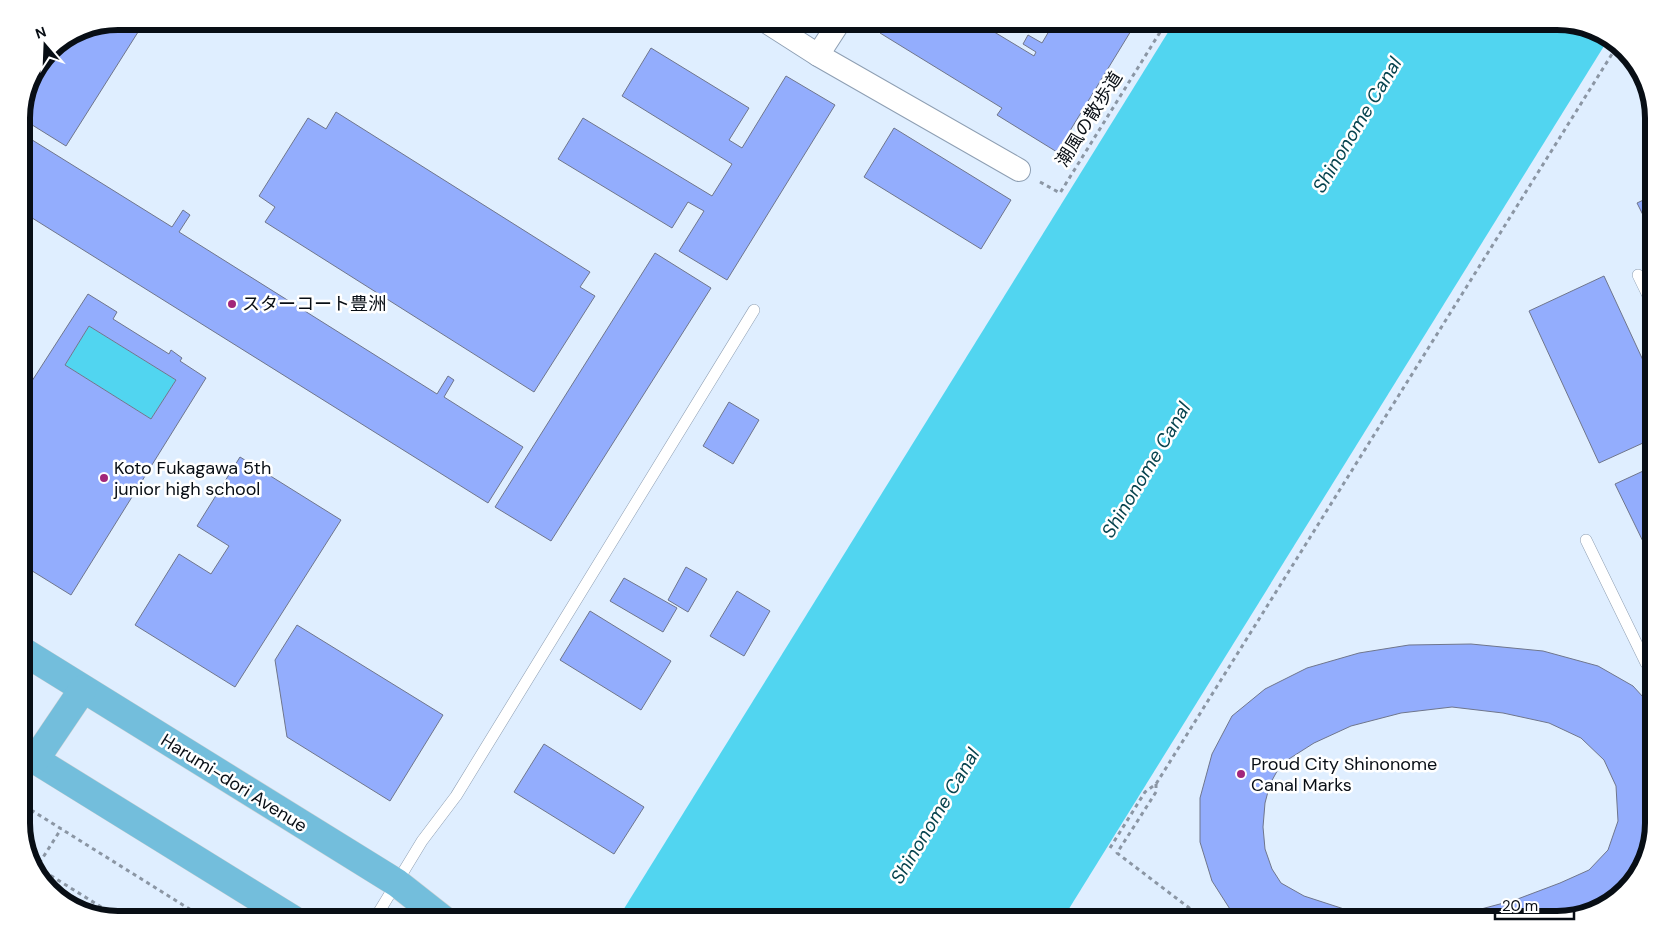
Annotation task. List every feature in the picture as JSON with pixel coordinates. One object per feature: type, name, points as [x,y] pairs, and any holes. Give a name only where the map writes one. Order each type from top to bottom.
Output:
[{"type":"main road","name":"Harumi-dori Avenue","points":[[30,655],[396,883],[432,911]]},
{"type":"main road","points":[[30,753],[83,689]]},
{"type":"main road","points":[[30,756],[279,911]]},
{"type":"street","points":[[779,30],[818,55],[1019,170]]},
{"type":"street","points":[[818,55],[834,30]]},
{"type":"lane","points":[[1638,275],[1645,289]]},
{"type":"lane","points":[[379,911],[422,842],[456,796],[754,310]]},
{"type":"lane","points":[[1586,540],[1645,662]]},
{"type":"path","name":"潮風の散歩道","points":[[1019,170],[1060,193],[1161,30]]},
{"type":"path","points":[[1110,848],[1145,792],[1156,784],[1614,51]]},
{"type":"path","points":[[1156,784],[1156,792],[1117,853],[1193,911]]},
{"type":"path","points":[[31,810],[192,911]]},
{"type":"path","points":[[39,863],[61,829]]},
{"type":"path","points":[[47,875],[105,910]]},
{"type":"water","name":"Shinonome Canal","points":[[1169,30],[1557,30],[1580,33],[1605,44],[1068,911],[623,911]]},
{"type":"water","points":[[89,326],[176,380],[151,419],[65,365]]},
{"type":"building","points":[[139,30],[66,146],[30,124],[33,95],[42,74],[44,70],[70,70],[70,44],[84,37],[101,32]]},
{"type":"building","points":[[882,30],[991,30],[1034,56],[1036,52],[1023,44],[1028,35],[1042,43],[1050,30],[1132,30],[1057,152],[997,115],[1002,108],[880,33]]},
{"type":"building","points":[[651,48],[749,108],[729,140],[742,148],[786,76],[835,105],[727,280],[679,251],[704,211],[688,202],[672,228],[558,159],[583,118],[712,196],[732,164],[622,96]]},
{"type":"building","points":[[336,112],[590,272],[580,287],[595,296],[534,392],[265,222],[275,207],[259,196],[308,118],[326,129]]},
{"type":"building","points":[[894,128],[1011,200],[981,249],[864,177]]},
{"type":"building","name":"スターコート豊洲","points":[[30,139],[172,227],[183,210],[190,215],[179,232],[437,394],[448,376],[454,380],[444,397],[523,447],[488,503],[30,217]]},
{"type":"building","points":[[1645,199],[1645,219],[1637,203]]},
{"type":"building","points":[[655,253],[711,288],[551,541],[495,507]]},
{"type":"building","points":[[1604,276],[1645,365],[1645,442],[1599,463],[1529,311]]},
{"type":"building","points":[[88,294],[117,312],[113,319],[169,354],[171,350],[182,358],[180,361],[206,378],[71,595],[30,570],[30,384]],"holes":[[[89,326],[176,380],[151,419],[65,365]]]},
{"type":"building","points":[[729,402],[759,420],[733,464],[703,446]]},
{"type":"building","points":[[240,457],[341,520],[235,687],[135,625],[179,554],[211,574],[229,546],[197,526]]},
{"type":"building","points":[[1645,470],[1645,546],[1615,484]]},
{"type":"building","points":[[686,567],[707,579],[688,612],[668,600]]},
{"type":"building","points":[[624,578],[677,608],[663,632],[610,601]]},
{"type":"building","points":[[737,591],[770,611],[744,656],[710,636]]},
{"type":"building","points":[[590,611],[671,661],[641,710],[560,660]]},
{"type":"building","points":[[297,625],[443,715],[390,801],[287,737],[275,660]]},
{"type":"building","name":"Proud City Shinonome Canal Marks","points":[[1471,644],[1543,651],[1598,666],[1633,686],[1645,699],[1645,823],[1642,846],[1627,877],[1611,893],[1580,908],[1557,911],[1474,911],[1515,900],[1589,870],[1608,850],[1618,821],[1616,786],[1604,760],[1581,738],[1549,723],[1503,713],[1452,707],[1401,713],[1351,726],[1314,743],[1281,764],[1270,784],[1265,803],[1263,827],[1265,849],[1272,869],[1281,883],[1304,896],[1344,909],[1357,911],[1231,911],[1212,881],[1200,842],[1200,798],[1212,754],[1232,716],[1265,689],[1307,668],[1359,653],[1409,645]]},
{"type":"building","points":[[544,744],[644,807],[614,854],[514,792]]},
{"type":"place","name":"スターコート豊洲","points":[[232,304]]},
{"type":"place","name":"Koto Fukagawa 5th junior high school","points":[[104,478]]},
{"type":"place","name":"Proud City Shinonome Canal Marks","points":[[1241,774]]}]
